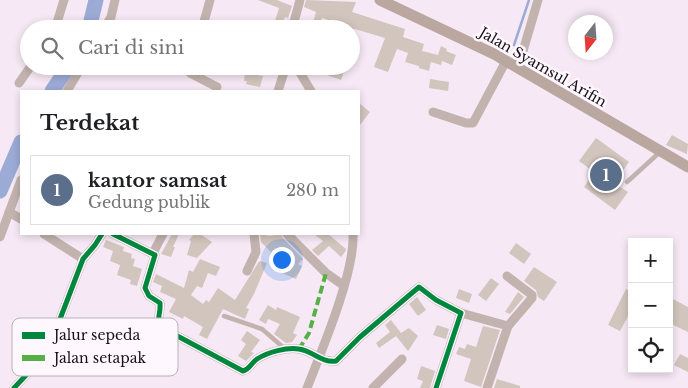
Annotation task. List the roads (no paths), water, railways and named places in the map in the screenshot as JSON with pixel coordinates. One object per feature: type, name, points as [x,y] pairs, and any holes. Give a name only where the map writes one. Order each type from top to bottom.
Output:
[{"type":"main road","name":"Jalan Syamsul Arifin","points":[[380,0],[494,54],[661,151],[687,164]]},
{"type":"street","points":[[58,20],[64,0]]},
{"type":"street","points":[[109,20],[115,0]]},
{"type":"street","points":[[204,20],[210,0]]},
{"type":"street","points":[[294,20],[300,0]]},
{"type":"street","points":[[518,68],[538,0]]},
{"type":"street","points":[[433,112],[466,123],[473,123],[506,61]]},
{"type":"street","points":[[19,83],[25,75]]},
{"type":"street","points":[[68,90],[77,75]]},
{"type":"street","points":[[194,75],[217,87]]},
{"type":"street","points":[[278,90],[283,75]]},
{"type":"street","points":[[301,75],[310,90]]},
{"type":"street","points":[[0,237],[20,183]]},
{"type":"street","points":[[10,212],[20,219]]},
{"type":"street","points":[[46,235],[82,259]]},
{"type":"street","points":[[60,318],[82,259],[101,235]]},
{"type":"street","points":[[115,235],[153,253]]},
{"type":"street","points":[[159,318],[160,303],[149,296],[145,288],[154,262],[155,255],[153,253],[162,235]]},
{"type":"street","points":[[247,271],[256,252],[254,235]]},
{"type":"street","points":[[288,235],[326,273],[343,284]]},
{"type":"street","points":[[307,388],[319,358],[343,284],[353,248],[352,235]]},
{"type":"street","points":[[487,388],[508,326],[532,298],[528,292],[507,276]]},
{"type":"street","points":[[178,335],[243,371],[247,370],[257,359],[285,349],[299,349],[319,358],[336,361],[417,287],[461,313],[508,326]]},
{"type":"street","points":[[436,388],[461,313]]},
{"type":"street","points":[[373,388],[402,359]]},
{"type":"street","points":[[14,388],[25,376]]},
{"type":"lane","points":[[627,182],[661,151]]},
{"type":"lane","points":[[224,316],[262,329],[285,349]]},
{"type":"waterway","points":[[91,20],[96,0]]},
{"type":"waterway","points":[[514,45],[529,0]]},
{"type":"waterway","points":[[53,90],[63,75]]},
{"type":"waterway","points":[[0,191],[20,144]]},
{"type":"place","name":"kantor samsat","points":[[606,175]]}]
